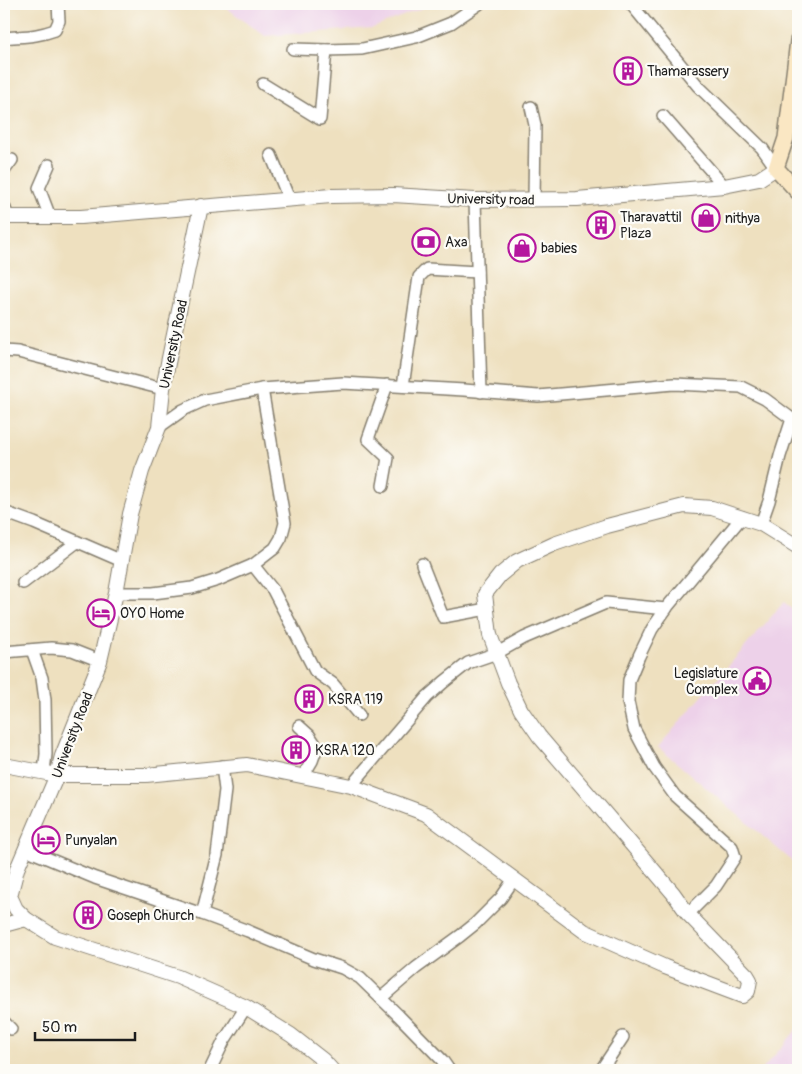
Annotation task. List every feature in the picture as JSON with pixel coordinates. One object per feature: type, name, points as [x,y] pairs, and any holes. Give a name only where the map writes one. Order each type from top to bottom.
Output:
[{"type":"main road","points":[[798,41],[786,138],[776,168],[798,192]]},
{"type":"street","points":[[4,38],[43,35],[55,30],[59,21],[58,4]]},
{"type":"street","points":[[293,49],[362,49],[416,37],[451,23],[479,4]]},
{"type":"street","points":[[631,4],[698,86],[762,148],[776,168]]},
{"type":"street","points":[[263,84],[320,119],[326,50]]},
{"type":"street","points":[[532,107],[535,125],[534,200]]},
{"type":"street","points":[[664,116],[724,186]]},
{"type":"street","points":[[271,156],[289,199]]},
{"type":"street","points":[[4,171],[12,160]]},
{"type":"street","points":[[49,165],[39,188],[50,217]]},
{"type":"street","name":"University road","points":[[5,213],[50,217],[81,217],[330,196],[393,195],[475,200],[577,199],[724,186],[759,179],[776,168]]},
{"type":"street","points":[[475,200],[481,392]]},
{"type":"street","name":"University Road","points":[[201,206],[163,389],[159,427],[142,471],[130,514],[116,593],[100,661],[62,756],[50,773],[7,901],[26,919],[55,937],[178,977],[246,1007],[291,1035],[324,1060],[332,1070]]},
{"type":"street","points":[[403,386],[419,277],[427,269],[477,272]]},
{"type":"street","points":[[4,351],[18,352],[163,389]]},
{"type":"street","points":[[159,427],[183,410],[205,400],[262,389],[343,382],[538,396],[674,384],[742,386],[795,420],[780,456],[769,501],[760,524]]},
{"type":"street","points":[[384,486],[388,458],[368,439],[387,385]]},
{"type":"street","points":[[116,593],[153,593],[192,588],[218,580],[253,565],[274,548],[281,538],[285,523],[262,389]]},
{"type":"street","points":[[4,765],[50,773],[146,775],[247,764],[350,786],[426,814],[584,931],[665,967],[742,996],[748,991],[750,980],[747,975],[688,914],[673,893],[539,736],[521,710],[508,683],[490,635],[485,594],[500,576],[517,561],[554,544],[607,526],[684,506],[712,508],[760,524],[798,547]]},
{"type":"street","points":[[4,512],[122,561]]},
{"type":"street","points":[[688,914],[716,886],[735,857],[732,847],[674,796],[654,767],[634,729],[628,702],[629,680],[652,629],[666,609],[742,518]]},
{"type":"street","points":[[23,583],[77,542]]},
{"type":"street","points":[[422,564],[444,617],[487,609]]},
{"type":"street","points":[[253,565],[273,590],[315,671],[333,684],[359,715]]},
{"type":"street","points":[[350,786],[427,698],[468,663],[606,603],[666,609]]},
{"type":"street","points":[[4,652],[51,648],[72,650],[100,661]]},
{"type":"street","points":[[32,650],[42,678],[45,700],[46,754],[50,773]]},
{"type":"street","points":[[298,726],[309,735],[317,747],[303,776]]},
{"type":"street","points":[[202,914],[217,855],[225,790],[222,766]]},
{"type":"street","points":[[25,849],[95,878],[202,914],[314,959],[342,968],[360,978],[381,998],[449,1070]]},
{"type":"street","points":[[381,998],[416,968],[475,924],[502,898],[514,879]]},
{"type":"street","points":[[4,925],[26,919]]},
{"type":"street","points":[[210,1070],[224,1041],[246,1007]]},
{"type":"street","points":[[601,1070],[624,1037]]},
{"type":"shaded area","points":[[221,4],[432,4],[373,28],[265,36]]},
{"type":"shaded area","name":"Legislature Complex","points":[[784,602],[798,615],[798,866],[658,747]]},
{"type":"shaded area","points":[[798,1028],[798,1070],[762,1070]]},
{"type":"place","name":"Thamarassery","points":[[628,71]]},
{"type":"place","name":"nithya","points":[[706,218]]},
{"type":"place","name":"Tharavattil Plaza","points":[[601,225]]},
{"type":"place","name":"Axa","points":[[426,242]]},
{"type":"place","name":"babies","points":[[522,248]]},
{"type":"place","name":"OYO Home","points":[[101,613]]},
{"type":"place","name":"Legislature Complex","points":[[757,681]]},
{"type":"place","name":"KSRA 119","points":[[309,699]]},
{"type":"place","name":"KSRA 120","points":[[296,750]]},
{"type":"place","name":"Punyalan","points":[[46,840]]},
{"type":"place","name":"Goseph Church","points":[[88,915]]}]
